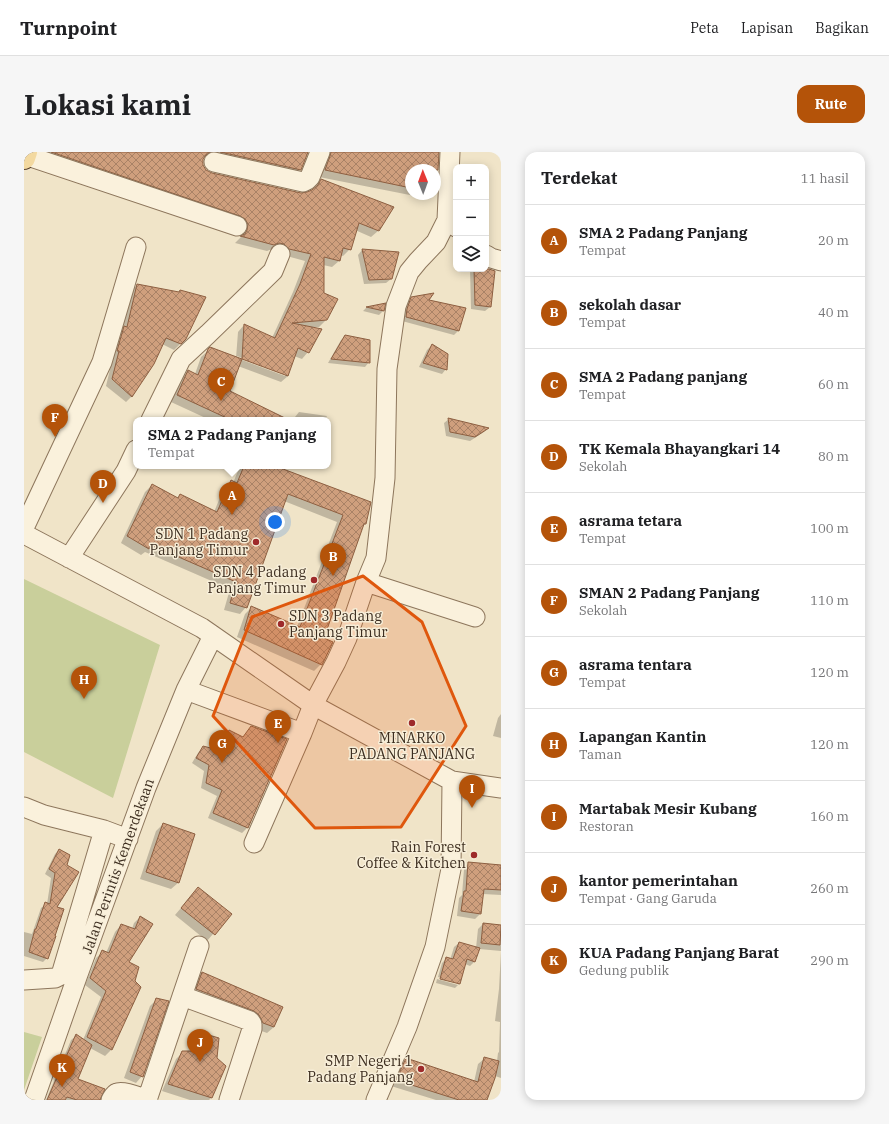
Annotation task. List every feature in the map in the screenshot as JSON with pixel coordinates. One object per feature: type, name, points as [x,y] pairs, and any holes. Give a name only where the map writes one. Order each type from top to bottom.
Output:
[{"type":"street","points":[[214,162],[303,182],[310,177],[320,152]]},
{"type":"street","points":[[254,843],[313,705],[347,638],[366,582],[376,558],[384,485],[387,369],[396,306],[409,272],[451,223],[450,152]]},
{"type":"street","points":[[25,155],[237,226]]},
{"type":"street","points":[[24,528],[102,362],[136,247]]},
{"type":"street","points":[[152,417],[181,359],[273,271],[280,254]]},
{"type":"street","points":[[489,257],[501,261]]},
{"type":"street","points":[[69,558],[126,471],[133,456]]},
{"type":"street","points":[[24,534],[202,628],[313,705],[452,781],[501,788]]},
{"type":"street","points":[[366,582],[475,618]]},
{"type":"street","name":"Jalan Perintis Kemerdekaan","points":[[34,1100],[74,985],[146,788],[186,690],[213,636]]},
{"type":"street","points":[[186,690],[302,733]]},
{"type":"street","points":[[376,1100],[407,1027],[435,947],[451,869],[452,781]]},
{"type":"street","points":[[24,807],[44,815],[104,830],[128,839]]},
{"type":"street","points":[[24,980],[55,978],[61,975],[104,830]]},
{"type":"street","points":[[111,1100],[117,1093],[122,1092],[148,1100],[199,946]]},
{"type":"street","points":[[182,996],[250,1021],[252,1024],[252,1029],[229,1100]]},
{"type":"highlighted area","points":[[363,576],[422,622],[466,726],[401,827],[315,828],[213,716],[252,617]]},
{"type":"green space","points":[[24,579],[160,645],[113,798],[24,752]]},
{"type":"green space","points":[[24,1032],[42,1037],[24,1090]]},
{"type":"building","points":[[51,152],[210,152],[203,159],[203,165],[206,170],[212,173],[301,193],[312,190],[318,185],[321,179],[394,207],[379,231],[359,223],[351,250],[343,248],[340,261],[324,257],[324,293],[338,299],[327,320],[292,323],[322,329],[309,353],[298,348],[288,376],[242,359],[244,324],[275,338],[300,284],[311,254],[289,249],[284,244],[279,243],[274,245],[240,236],[245,234],[248,224],[245,219],[240,216]]},
{"type":"building","points":[[220,152],[308,152],[301,170]]},
{"type":"building","points":[[331,152],[439,152],[438,164],[405,164],[405,187],[325,170]]},
{"type":"building","points":[[362,249],[399,252],[392,279],[369,280]]},
{"type":"building","points":[[489,269],[495,271],[491,307],[475,305],[474,272],[489,272]]},
{"type":"building","points":[[137,284],[179,292],[180,290],[206,297],[186,339],[181,344],[166,338],[154,364],[132,397],[112,379],[119,351],[117,351],[124,326],[127,327]]},
{"type":"building","points":[[434,293],[429,300],[466,308],[459,331],[406,317],[411,297]]},
{"type":"building","points":[[386,303],[384,311],[366,307]]},
{"type":"building","points":[[345,335],[370,340],[370,363],[331,359]]},
{"type":"building","points":[[432,344],[448,354],[447,370],[423,363]]},
{"type":"building","points":[[210,347],[242,359],[230,391],[283,417],[225,417],[177,395],[188,370],[198,375]]},
{"type":"building","points":[[448,418],[489,428],[475,437],[450,432]]},
{"type":"building","points":[[243,469],[283,469],[371,502],[366,524],[364,524],[324,638],[333,642],[322,665],[244,630],[251,606],[300,627],[343,515],[288,494],[247,608],[230,603],[236,582],[151,545],[149,549],[127,536],[152,484],[178,498],[180,494],[217,512],[231,480],[237,483]]},
{"type":"building","points":[[251,726],[287,739],[248,828],[213,813],[222,790],[206,783],[209,765],[196,758],[203,746],[218,750],[229,730],[243,737]]},
{"type":"building","points":[[163,823],[195,834],[179,883],[146,872]]},
{"type":"building","points":[[59,849],[70,855],[67,865],[79,872],[57,907],[64,909],[48,959],[29,952],[35,929],[45,902],[50,904],[55,873],[49,869]]},
{"type":"building","points":[[468,862],[501,865],[501,890],[484,889],[481,914],[461,911],[464,891],[466,891]]},
{"type":"building","points":[[198,887],[232,914],[215,935],[181,908]]},
{"type":"building","points":[[140,916],[153,924],[129,962],[139,967],[135,981],[141,987],[112,1050],[87,1037],[106,991],[90,978],[102,950],[109,953],[121,924],[135,929]]},
{"type":"building","points":[[483,923],[501,925],[500,945],[481,943]]},
{"type":"building","points":[[459,942],[480,948],[475,962],[467,959],[460,984],[440,979],[446,957],[453,959]]},
{"type":"building","points":[[202,972],[283,1007],[274,1027],[263,1023],[259,1015],[254,1011],[196,989]]},
{"type":"building","points":[[156,998],[169,1001],[143,1077],[130,1072]]},
{"type":"building","points":[[202,1033],[219,1038],[217,1058],[226,1066],[212,1098],[168,1084],[182,1051],[196,1051]]},
{"type":"building","points":[[76,1034],[92,1045],[78,1079],[105,1089],[100,1100],[77,1100],[67,1097],[65,1100],[47,1100]]},
{"type":"building","name":"SMP Negeri 1 Padang Panjang","points":[[484,1057],[499,1061],[487,1100],[459,1100],[396,1080],[406,1058],[478,1082]]},
{"type":"place","name":"SMA 2 Padang panjang","points":[[221,401]]},
{"type":"place","name":"SMAN 2 Padang Panjang","points":[[55,437]]},
{"type":"place","name":"TK Kemala Bhayangkari 14","points":[[103,503]]},
{"type":"place","name":"SMA 2 Padang Panjang","points":[[232,515]]},
{"type":"place","name":"SDN 1 Padang Panjang Timur","points":[[256,542]]},
{"type":"place","name":"sekolah dasar","points":[[333,576]]},
{"type":"place","name":"SDN 4 Padang Panjang Timur","points":[[314,580]]},
{"type":"place","name":"SDN 3 Padang Panjang Timur","points":[[281,624]]},
{"type":"place","name":"Lapangan Kantin","points":[[84,699]]},
{"type":"place","name":"MINARKO PADANG PANJANG","points":[[412,723]]},
{"type":"place","name":"asrama tetara","points":[[278,743]]},
{"type":"place","name":"asrama tentara","points":[[222,763]]},
{"type":"place","name":"Martabak Mesir Kubang","points":[[472,808]]},
{"type":"place","name":"Rain Forest Coffee & Kitchen","points":[[474,855]]},
{"type":"place","name":"kantor pemerintahan","points":[[200,1062]]},
{"type":"place","name":"SMP Negeri 1 Padang Panjang","points":[[421,1069]]},
{"type":"place","name":"KUA Padang Panjang Barat","points":[[62,1087]]}]
